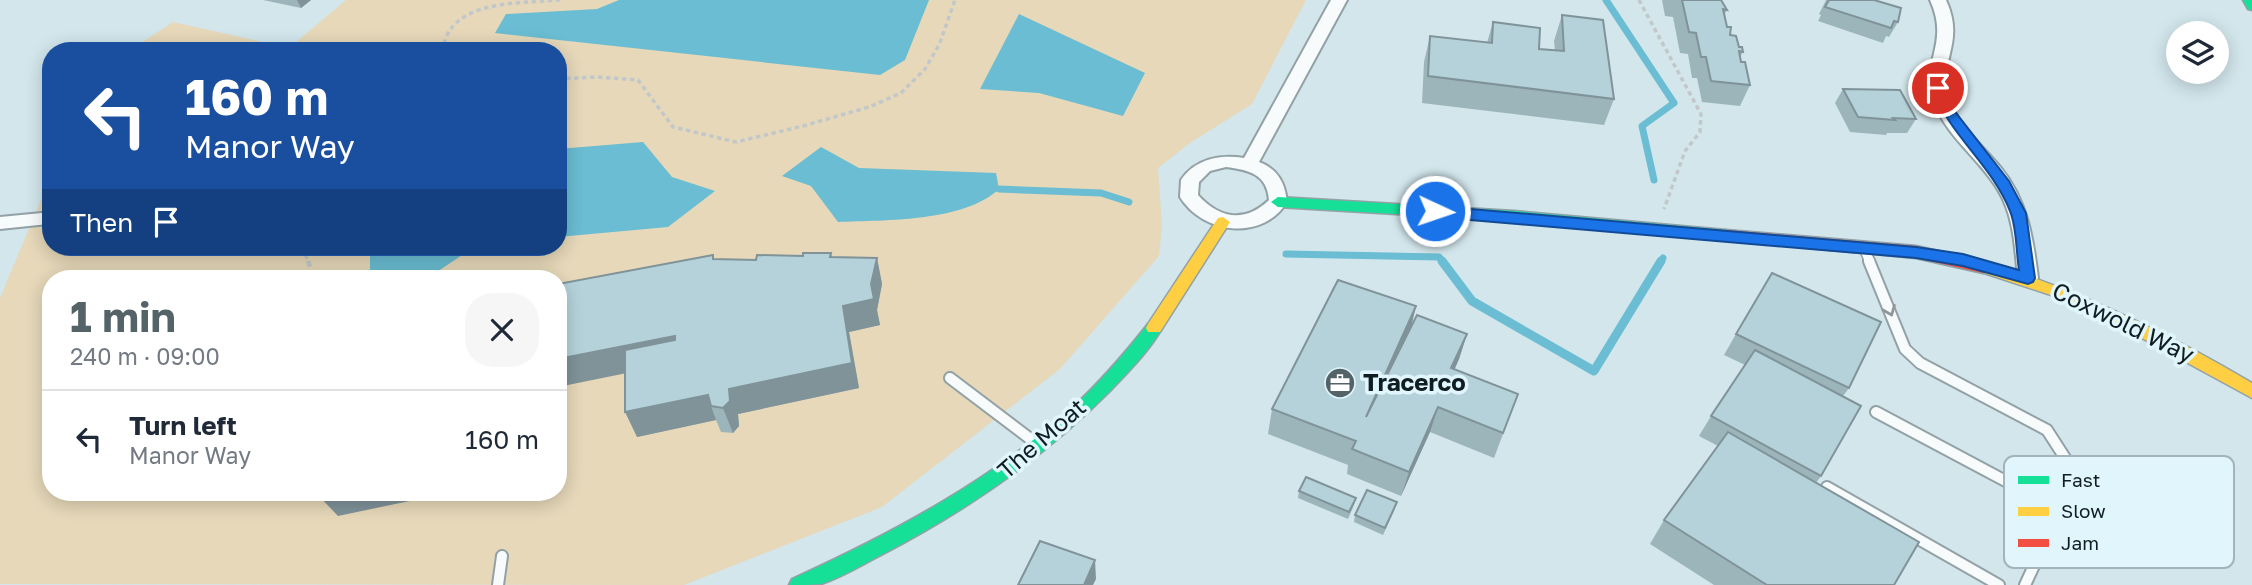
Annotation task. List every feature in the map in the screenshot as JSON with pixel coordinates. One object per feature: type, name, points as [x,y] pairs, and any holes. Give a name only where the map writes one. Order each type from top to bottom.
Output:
[{"type":"street","points":[[1250,163],[1339,0]]},
{"type":"street","points":[[1938,0],[1947,23],[1949,38],[1939,70],[1938,88],[1947,110],[2004,185],[2019,213],[2028,278]]},
{"type":"street","points":[[2249,0],[2252,6]]},
{"type":"street","points":[[1226,161],[1250,163],[1268,173],[1278,186],[1278,202],[1266,215],[1247,223],[1223,222],[1201,213],[1189,197],[1190,180],[1203,167],[1226,161]]},
{"type":"street","name":"Coxwold Way","points":[[1278,202],[1514,216],[1864,248],[1963,260],[2028,278],[2122,316],[2252,391]]},
{"type":"street","points":[[0,223],[42,219]]},
{"type":"street","name":"The Moat","points":[[799,585],[842,567],[928,521],[1000,478],[1087,402],[1140,345],[1223,222]]},
{"type":"lane","points":[[1864,248],[1905,349],[1920,363],[2047,430],[2064,456]]},
{"type":"lane","points":[[950,378],[1038,444]]},
{"type":"lane","points":[[1876,412],[2004,480]]},
{"type":"lane","points":[[1827,486],[1999,585]]},
{"type":"lane","points":[[498,585],[502,556]]},
{"type":"lane","points":[[2025,585],[2033,568]]},
{"type":"path","points":[[445,42],[461,16],[477,7],[495,2],[561,0]]},
{"type":"path","points":[[567,79],[597,77],[638,80],[673,127],[736,142],[869,107],[901,93],[925,69],[939,46],[955,0]]},
{"type":"path","points":[[1639,0],[1701,114],[1700,132],[1685,151],[1663,211],[1666,230]]},
{"type":"shaded area","points":[[346,0],[1306,0],[1252,104],[1190,143],[1158,168],[1162,225],[1159,256],[1060,369],[882,507],[684,585],[0,584],[0,298],[42,198],[42,256],[567,256],[567,42],[296,42]]},
{"type":"shaded area","points":[[173,22],[262,42],[143,42]]},
{"type":"water","points":[[619,0],[929,0],[905,60],[880,75],[495,33],[506,14],[597,9]]},
{"type":"water","points":[[1019,14],[1145,73],[1123,116],[1039,93],[980,89]]},
{"type":"water","points":[[643,142],[672,177],[715,191],[668,227],[567,236],[567,148]]},
{"type":"water","points":[[821,147],[859,168],[996,173],[999,189],[966,208],[945,213],[900,219],[838,222],[811,186],[782,176]]},
{"type":"water","points":[[370,256],[461,256],[440,270],[370,270]]},
{"type":"building","points":[[1682,0],[1721,0],[1727,10],[1723,9],[1727,27],[1731,27],[1730,35],[1736,36],[1739,47],[1742,47],[1743,52],[1739,51],[1741,62],[1745,62],[1750,85],[1711,81],[1706,57],[1701,57],[1696,33],[1689,32]]},
{"type":"building","points":[[1829,0],[1874,0],[1901,8],[1898,22],[1894,21],[1891,28],[1825,7]]},
{"type":"building","points":[[1562,15],[1603,20],[1614,99],[1428,76],[1430,36],[1492,43],[1493,22],[1540,28],[1539,49],[1564,51]]},
{"type":"building","points":[[1843,89],[1900,90],[1916,119],[1858,117]]},
{"type":"building","points":[[803,253],[831,253],[830,257],[877,258],[871,284],[874,299],[843,306],[852,363],[729,389],[730,401],[723,408],[711,406],[708,395],[625,412],[625,350],[675,340],[675,336],[567,357],[567,282],[713,255],[713,259],[756,260],[757,255],[803,256]]},
{"type":"building","points":[[1772,273],[1881,322],[1849,388],[1736,334]]},
{"type":"building","points":[[1338,280],[1416,306],[1366,417],[1417,315],[1467,334],[1451,368],[1518,394],[1503,433],[1438,407],[1409,472],[1352,449],[1356,441],[1272,409]]},
{"type":"building","points":[[1755,350],[1861,406],[1821,476],[1711,416]]},
{"type":"building","points":[[1728,432],[1919,542],[1894,585],[1767,585],[1664,520]]},
{"type":"building","points":[[1306,477],[1356,498],[1349,512],[1299,491]]},
{"type":"building","points":[[1367,490],[1397,502],[1385,528],[1355,515]]},
{"type":"building","points":[[1040,541],[1095,560],[1084,585],[1018,585]]},
{"type":"waterway","points":[[1606,0],[1674,103],[1642,126],[1654,180]]},
{"type":"waterway","points":[[999,189],[1101,193],[1129,202]]},
{"type":"waterway","points":[[1286,254],[1439,257],[1443,262]]},
{"type":"waterway","points":[[1660,262],[1663,258]]},
{"type":"waterway","points":[[1442,261],[1472,301],[1594,371],[1661,261]]},
{"type":"traffic: fast","points":[[2249,0],[2252,6]]},
{"type":"traffic: fast","points":[[1278,202],[1514,216],[1726,235]]},
{"type":"traffic: fast","points":[[799,585],[898,537],[993,479],[1038,446],[1080,410],[1119,371],[1154,328]]},
{"type":"traffic: slow","points":[[1154,328],[1223,222]]},
{"type":"traffic: slow","points":[[1983,267],[2054,290],[2122,319],[2188,353],[2252,391]]},
{"type":"traffic: jam","points":[[1726,235],[1916,252],[1983,267]]},
{"type":"place","name":"Tracerco","points":[[1340,383]]},
{"type":"route","points":[[1435,211],[1916,252],[1963,260],[2028,278],[2019,213],[2004,185],[1947,110],[1938,88]]}]
